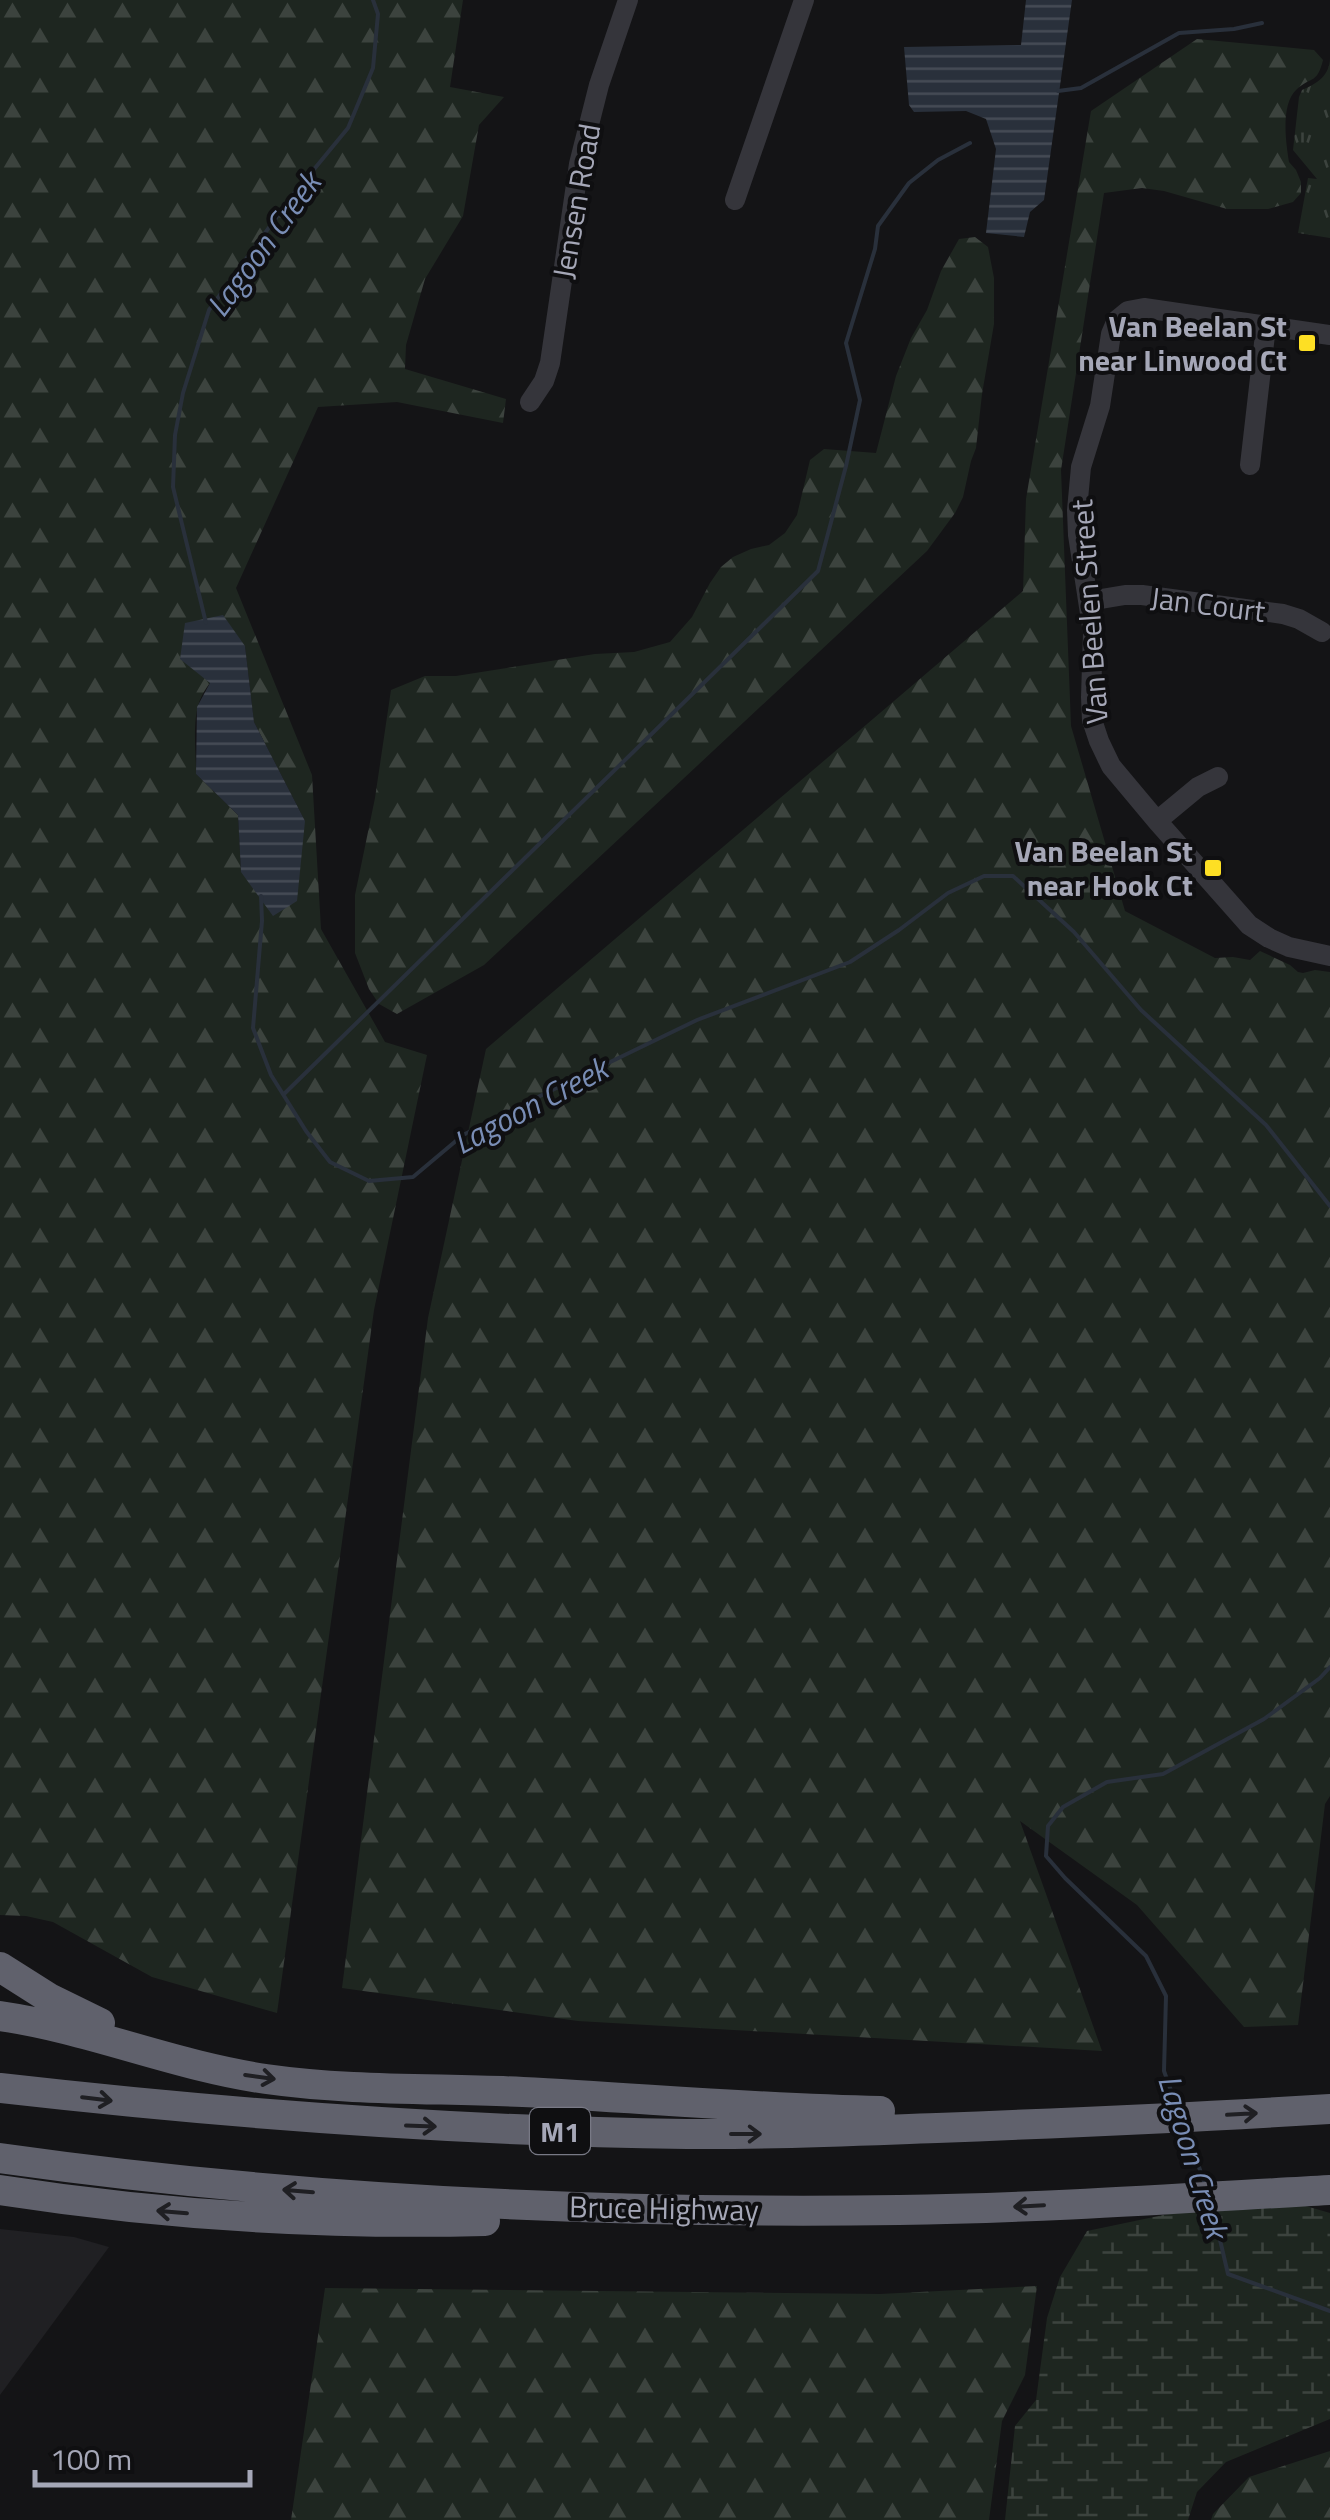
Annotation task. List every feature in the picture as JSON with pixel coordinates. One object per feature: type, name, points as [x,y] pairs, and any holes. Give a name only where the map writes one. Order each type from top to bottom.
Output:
[{"type":"highway","points":[[0,1967],[49,1998],[165,2056]]},
{"type":"highway","points":[[0,2016],[45,2023],[231,2073],[303,2083],[836,2110],[1028,2109],[1122,2121]]},
{"type":"highway","name":"M1","points":[[0,2088],[128,2103],[402,2125],[772,2134],[1330,2109]]},
{"type":"highway","name":"Bruce Highway","points":[[0,2158],[290,2191],[535,2206],[899,2210],[1330,2190]]},
{"type":"highway","points":[[0,2190],[152,2211],[339,2223],[494,2221],[535,2206]]},
{"type":"street","name":"Jensen Road","points":[[530,402],[550,362],[578,164],[628,0]]},
{"type":"street","points":[[735,200],[804,0]]},
{"type":"street","name":"Van Beelen Street","points":[[1330,335],[1144,308],[1128,311],[1117,320],[1111,334],[1100,406],[1086,447],[1077,510],[1093,633],[1092,720],[1110,766],[1249,924],[1289,947],[1330,956]]},
{"type":"street","points":[[1250,464],[1266,326]]},
{"type":"street","name":"Jan Court","points":[[1089,601],[1142,595],[1283,614],[1322,632]]},
{"type":"street","points":[[1156,821],[1218,776]]},
{"type":"shaded area","points":[[1026,0],[1072,0],[1044,200],[1030,212],[1024,237],[986,233],[996,149],[986,119],[966,111],[914,112],[909,105],[904,47],[1021,45]]},
{"type":"shaded area","points":[[223,615],[245,646],[254,722],[305,821],[297,901],[273,916],[241,872],[238,815],[196,774],[197,707],[210,683],[180,659],[185,623]]},
{"type":"shaded area","points":[[0,2229],[74,2237],[109,2247],[0,2395]]},
{"type":"green space","points":[[0,0],[463,0],[450,87],[504,97],[479,125],[463,216],[425,279],[406,345],[405,369],[506,399],[503,423],[397,402],[318,407],[236,588],[312,775],[321,929],[385,1042],[427,1055],[374,1310],[277,2013],[152,1977],[53,1922],[0,1915]],"holes":[[[245,646],[254,722],[305,821],[241,872],[238,815],[196,774],[195,734],[197,710],[204,692]]]},
{"type":"green space","points":[[1197,39],[1314,50],[1323,60],[1316,76],[1292,96],[1286,114],[1289,162],[1301,182],[1301,193],[1293,202],[1268,209],[1227,209],[1142,188],[1104,193],[1061,470],[1071,726],[1125,911],[1215,958],[1250,960],[1260,951],[1298,972],[1330,972],[1330,1796],[1325,1804],[1298,2025],[1244,2027],[1137,1905],[1020,1821],[1102,2051],[578,2021],[342,1988],[428,1318],[486,1049],[1023,591],[1026,499],[1091,111]]},
{"type":"green space","points":[[1330,58],[1330,238],[1298,233],[1308,178],[1317,179],[1293,150],[1299,97],[1302,90],[1325,74]]},
{"type":"green space","points":[[975,237],[988,247],[994,278],[994,324],[976,448],[963,497],[927,551],[484,965],[397,1014],[379,1004],[355,953],[355,895],[391,690],[425,676],[456,676],[595,654],[634,652],[670,642],[692,617],[721,567],[733,557],[769,545],[785,533],[797,515],[810,460],[824,449],[876,453],[896,376],[941,271],[959,239]]},
{"type":"green space","points":[[1292,2202],[1330,2213],[1330,2419],[1226,2462],[1197,2492],[1188,2520],[1005,2520],[1015,2426],[1036,2400],[1047,2318],[1060,2277],[1087,2231],[1192,2209]]},
{"type":"green space","points":[[1037,2286],[1025,2375],[1002,2421],[989,2520],[291,2520],[325,2288],[880,2294]]},
{"type":"green space","points":[[1330,2451],[1330,2520],[1211,2520],[1249,2477]]},
{"type":"waterway","name":"Lagoon Creek","points":[[206,623],[173,487],[175,435],[183,393],[209,310],[292,196],[348,128],[373,68],[378,14],[373,0]]},
{"type":"waterway","points":[[1058,91],[1081,88],[1179,33],[1262,23]]},
{"type":"waterway","points":[[284,1094],[818,571],[860,400],[846,343],[875,249],[878,226],[909,183],[938,160],[970,143]]},
{"type":"waterway","name":"Lagoon Creek","points":[[261,896],[253,1028],[271,1075],[306,1131],[330,1162],[369,1181],[413,1177],[463,1135],[540,1096],[697,1020],[850,962],[948,893],[984,876],[1013,876],[1074,932],[1141,1010],[1266,1125],[1330,1206]]},
{"type":"waterway","name":"Lagoon Creek","points":[[1177,2107],[1164,2071],[1166,1996],[1146,1956],[1046,1856],[1048,1826],[1063,1807],[1107,1782],[1163,1774],[1264,1719],[1330,1667]]},
{"type":"waterway","name":"Lagoon Creek","points":[[1186,2130],[1206,2187]]},
{"type":"waterway","name":"Lagoon Creek","points":[[1213,2210],[1228,2274],[1330,2311]]},
{"type":"place","name":"Van Beelan St near Linwood Ct","points":[[1307,343]]},
{"type":"place","name":"Van Beelan St near Hook Ct","points":[[1213,868]]}]
